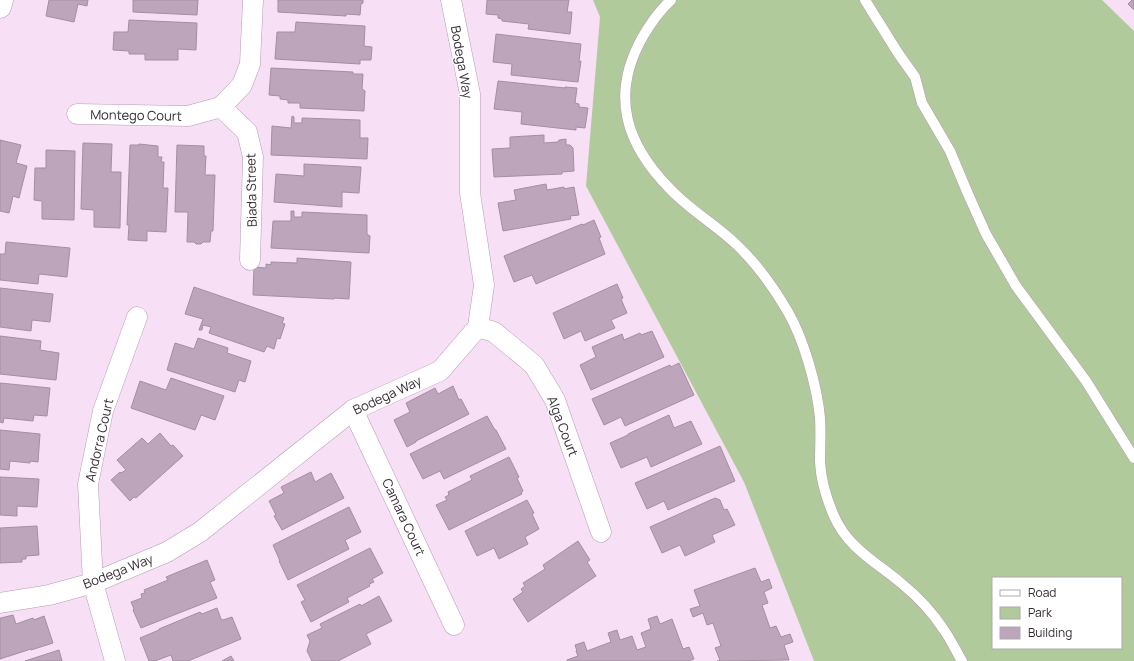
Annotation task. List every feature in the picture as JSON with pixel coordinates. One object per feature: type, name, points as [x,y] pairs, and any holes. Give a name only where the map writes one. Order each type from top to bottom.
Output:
[{"type":"street","points":[[0,7],[2,0]]},
{"type":"street","points":[[221,107],[242,85],[250,64],[253,0]]},
{"type":"street","name":"Bodega Way","points":[[0,602],[49,595],[93,583],[167,552],[200,532],[354,410],[440,371],[478,327],[484,285],[470,193],[470,94],[451,0]]},
{"type":"street","name":"Montego Court","points":[[77,114],[188,116],[221,107]]},
{"type":"street","name":"Biada Street","points":[[221,107],[247,132],[253,157],[250,260]]},
{"type":"street","name":"Andorra Court","points":[[115,661],[93,583],[88,484],[103,411],[137,317]]},
{"type":"street","name":"Alga Court","points":[[478,327],[494,332],[534,365],[555,400],[601,532]]},
{"type":"street","name":"Camara Court","points":[[354,410],[454,625]]},
{"type":"lane","points":[[671,0],[660,10],[651,23],[629,65],[625,84],[624,101],[627,121],[633,137],[653,171],[671,191],[724,233],[755,264],[764,275],[788,313],[797,330],[813,376],[820,418],[820,464],[823,481],[834,517],[849,541],[901,583],[924,606],[944,630],[962,661]]},
{"type":"lane","points":[[865,0],[915,77],[922,103],[950,151],[986,234],[1016,286],[1086,382],[1134,458]]},
{"type":"green space","points":[[593,0],[1102,0],[1134,31],[1134,661],[814,661],[744,482],[586,186],[600,17]]},
{"type":"building","points":[[49,0],[88,0],[87,6],[78,4],[74,22],[46,16]]},
{"type":"building","points":[[133,0],[198,0],[197,15],[133,12]]},
{"type":"building","points":[[278,0],[363,0],[363,3],[361,4],[360,15],[346,14],[346,16],[278,12]]},
{"type":"building","points":[[487,0],[569,0],[567,12],[572,12],[570,34],[528,29],[529,24],[502,21],[502,19],[498,18],[498,15],[486,14]]},
{"type":"building","points":[[1134,0],[1134,10],[1128,4]]},
{"type":"building","points":[[129,20],[197,23],[196,50],[178,49],[178,60],[145,60],[145,54],[129,54],[129,51],[113,50],[114,32],[128,32]]},
{"type":"building","points":[[296,22],[365,26],[364,46],[372,47],[371,60],[360,60],[360,64],[275,59],[277,32],[295,32]]},
{"type":"building","points":[[496,34],[581,44],[579,62],[581,61],[578,82],[511,75],[512,64],[493,62]]},
{"type":"building","points":[[271,68],[353,72],[353,74],[363,74],[362,89],[365,91],[364,111],[300,108],[300,103],[288,103],[288,100],[280,99],[280,96],[269,95]]},
{"type":"building","points":[[498,81],[577,88],[575,103],[579,104],[579,107],[588,108],[585,128],[576,127],[576,130],[521,124],[522,112],[494,109]]},
{"type":"building","points":[[292,116],[294,117],[294,123],[302,123],[302,118],[360,120],[360,138],[368,138],[367,159],[271,155],[272,126],[291,128]]},
{"type":"building","points":[[544,135],[544,143],[558,142],[559,140],[566,139],[566,145],[570,145],[573,148],[574,171],[562,172],[562,174],[494,177],[492,149],[510,148],[510,137]]},
{"type":"building","points":[[0,140],[21,145],[16,163],[27,166],[19,198],[13,196],[9,213],[0,211]]},
{"type":"building","points":[[83,143],[112,144],[111,172],[121,172],[120,228],[94,227],[94,210],[81,209]]},
{"type":"building","points":[[139,144],[158,146],[158,157],[162,157],[161,162],[164,162],[163,188],[168,188],[166,232],[147,231],[147,241],[128,240],[129,225],[127,225],[130,145]]},
{"type":"building","points":[[177,145],[204,146],[204,156],[206,156],[205,175],[215,175],[213,231],[211,231],[210,242],[196,244],[194,242],[187,242],[188,212],[175,212]]},
{"type":"building","points":[[46,150],[75,151],[74,220],[42,219],[42,201],[34,200],[35,168],[46,168]]},
{"type":"building","points":[[304,164],[361,167],[359,193],[342,192],[342,207],[274,202],[276,174],[304,176]]},
{"type":"building","points":[[546,184],[547,190],[574,187],[579,215],[570,216],[571,219],[503,231],[498,203],[516,200],[514,190]]},
{"type":"building","points":[[291,211],[294,211],[294,217],[302,217],[302,212],[367,215],[367,234],[370,236],[369,253],[271,248],[273,221],[291,221]]},
{"type":"building","points":[[594,220],[601,237],[599,238],[605,254],[536,284],[532,275],[514,282],[504,256]]},
{"type":"building","points":[[6,242],[70,248],[67,277],[39,274],[38,284],[0,280],[0,254],[5,254]]},
{"type":"building","points":[[297,258],[351,262],[349,299],[253,295],[254,267],[266,268],[266,264],[271,265],[271,262],[297,263]]},
{"type":"building","points":[[617,284],[627,313],[611,320],[615,328],[585,341],[581,331],[564,339],[553,313]]},
{"type":"building","points":[[194,287],[284,318],[282,323],[285,324],[280,339],[277,338],[274,349],[267,346],[264,352],[209,333],[211,327],[203,325],[202,330],[199,330],[203,319],[185,314]]},
{"type":"building","points":[[0,288],[53,294],[50,322],[32,320],[31,331],[0,327]]},
{"type":"building","points":[[652,331],[664,357],[591,390],[580,365],[596,357],[592,347],[622,334],[624,340],[640,333],[641,335]]},
{"type":"building","points":[[0,336],[41,341],[40,350],[59,353],[56,380],[0,374]]},
{"type":"building","points":[[198,338],[228,348],[227,353],[251,361],[245,382],[239,380],[235,392],[167,370],[175,343],[194,349]]},
{"type":"building","points":[[679,363],[694,395],[625,426],[621,417],[604,425],[592,399],[670,365],[671,367]]},
{"type":"building","points":[[171,378],[224,396],[215,420],[201,415],[195,430],[131,408],[140,381],[166,390]]},
{"type":"building","points":[[0,383],[50,388],[47,416],[34,415],[33,421],[4,418],[3,423],[0,422]]},
{"type":"building","points":[[453,386],[459,400],[461,399],[469,414],[407,447],[394,420],[410,412],[406,403],[435,388],[438,394]]},
{"type":"building","points":[[669,415],[674,428],[691,421],[702,444],[651,467],[647,457],[621,468],[610,443]]},
{"type":"building","points":[[487,416],[506,449],[444,479],[440,471],[423,479],[410,454]]},
{"type":"building","points":[[0,430],[40,434],[38,462],[30,461],[30,463],[10,461],[9,470],[0,469]]},
{"type":"building","points":[[160,433],[171,446],[173,445],[183,456],[136,498],[134,497],[130,501],[111,480],[120,472],[121,473],[126,470],[117,460],[142,438],[148,444]]},
{"type":"building","points":[[720,446],[735,481],[668,510],[664,501],[647,509],[635,483]]},
{"type":"building","points":[[509,457],[519,477],[517,478],[523,491],[521,492],[522,494],[449,530],[436,505],[447,500],[445,497],[449,495],[448,492],[472,480],[470,476]]},
{"type":"building","points":[[311,472],[315,482],[331,473],[344,498],[282,530],[274,516],[276,515],[269,501],[284,493],[281,487]]},
{"type":"building","points":[[0,477],[39,479],[37,507],[17,506],[17,516],[0,515]]},
{"type":"building","points":[[715,498],[720,500],[724,510],[727,509],[735,525],[712,535],[715,542],[685,556],[680,545],[662,553],[650,527]]},
{"type":"building","points":[[527,500],[534,513],[532,514],[539,529],[525,537],[528,544],[499,559],[494,548],[477,556],[465,531]]},
{"type":"building","points":[[349,507],[361,532],[345,540],[349,549],[288,580],[273,545]]},
{"type":"building","points":[[37,526],[39,555],[26,556],[26,559],[22,559],[22,562],[0,563],[0,528]]},
{"type":"building","points":[[578,541],[590,560],[587,562],[596,576],[528,622],[513,599],[523,592],[521,589],[525,586],[523,583],[545,569],[543,565]]},
{"type":"building","points":[[370,548],[383,573],[372,579],[374,582],[369,584],[370,586],[347,598],[349,602],[311,622],[301,602],[305,600],[297,585]]},
{"type":"building","points":[[207,560],[215,580],[210,582],[217,598],[141,628],[131,602],[142,598],[141,594],[145,593],[144,590],[168,580],[166,577]]},
{"type":"building","points":[[755,568],[761,582],[769,579],[772,588],[764,592],[768,603],[762,605],[770,628],[776,626],[781,637],[790,634],[793,642],[784,645],[789,660],[717,661],[720,660],[715,648],[721,646],[713,623],[707,625],[703,613],[693,617],[690,609],[700,606],[694,590]]},
{"type":"building","points":[[379,596],[392,621],[366,634],[371,644],[338,661],[312,661],[307,651],[310,641],[307,635],[322,628],[320,624],[360,604],[361,606]]},
{"type":"building","points":[[217,608],[221,619],[223,620],[232,617],[241,639],[188,661],[173,661],[171,655],[155,661],[149,661],[140,638],[200,612],[202,614]]},
{"type":"building","points":[[13,615],[16,624],[44,616],[53,643],[0,659],[0,618]]},
{"type":"building","points":[[657,616],[660,624],[672,619],[683,649],[689,647],[694,659],[689,661],[567,661],[578,656],[575,645],[584,642],[587,651],[611,642],[608,633],[617,630],[620,640],[632,636],[637,650],[646,647],[641,633],[651,629],[648,619]]},
{"type":"building","points":[[59,650],[62,661],[25,661]]},
{"type":"building","points":[[231,656],[234,661],[222,661]]}]
